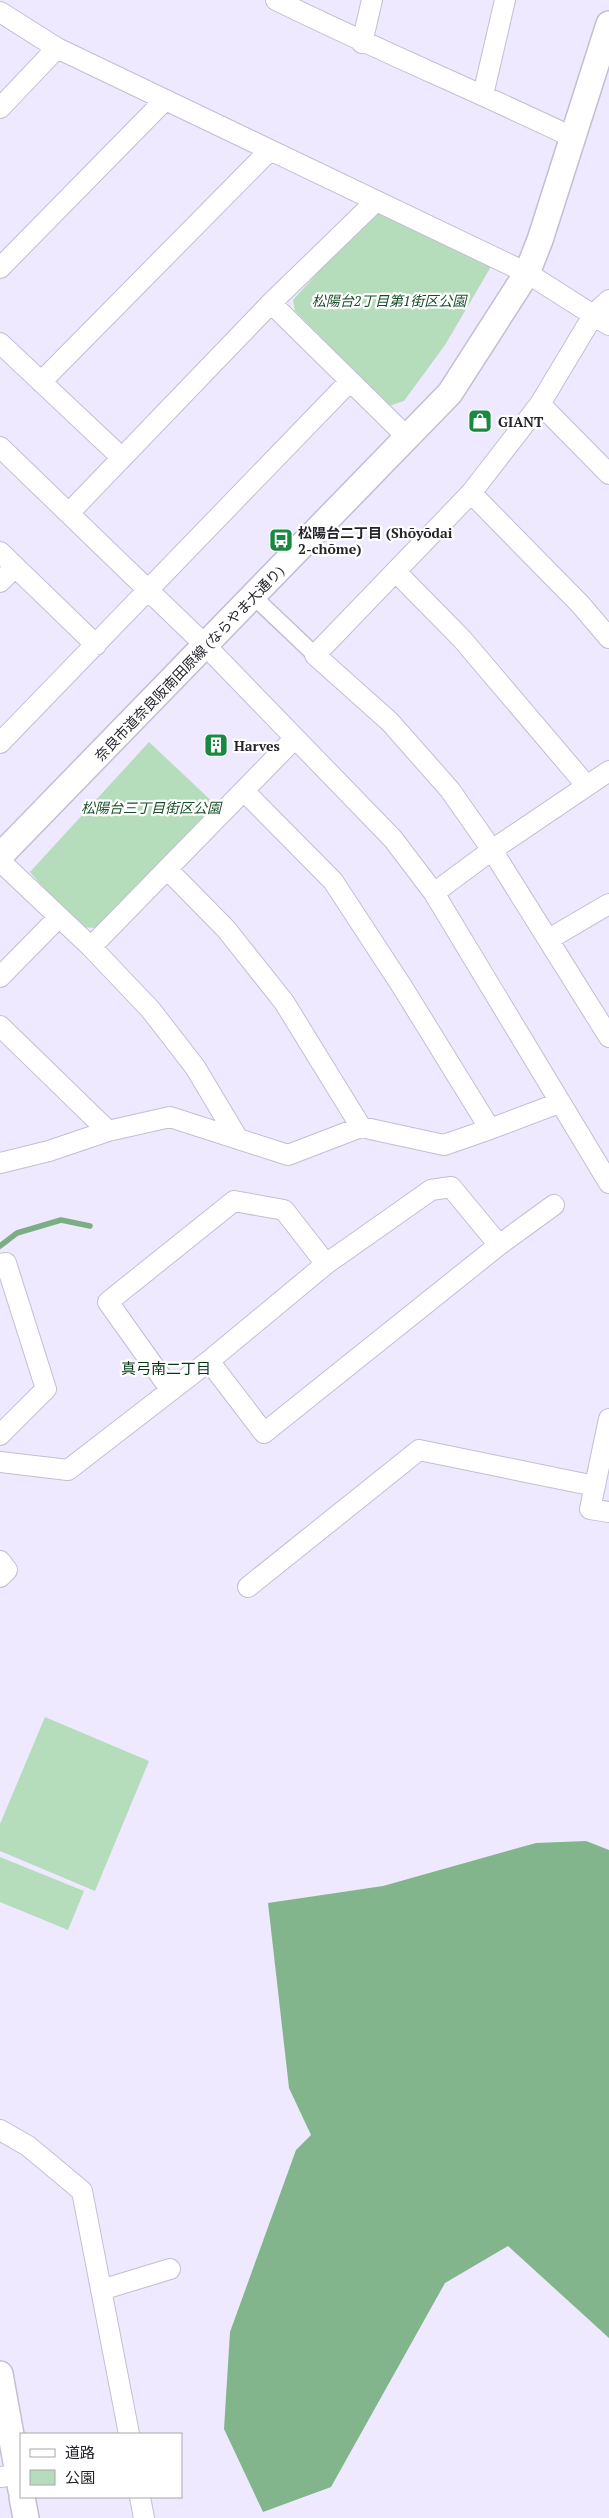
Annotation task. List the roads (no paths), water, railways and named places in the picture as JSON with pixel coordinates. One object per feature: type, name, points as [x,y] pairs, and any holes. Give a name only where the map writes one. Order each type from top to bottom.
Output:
[{"type":"street","points":[[276,0],[362,43],[483,95],[572,137]]},
{"type":"street","points":[[362,43],[372,0]]},
{"type":"street","points":[[483,95],[505,0]]},
{"type":"street","points":[[0,12],[57,48],[164,101],[527,273],[602,319]]},
{"type":"street","name":"奈良市道奈良阪南田原線 (ならやま大通り)","points":[[0,856],[254,597],[450,393],[527,273],[540,240],[572,137],[603,60],[609,24]]},
{"type":"street","points":[[0,108],[57,48]]},
{"type":"street","points":[[0,268],[164,101]]},
{"type":"street","points":[[41,382],[269,151]]},
{"type":"street","points":[[69,514],[271,304],[376,201]]},
{"type":"street","points":[[315,655],[471,492],[540,404],[602,319],[609,300]]},
{"type":"street","points":[[271,304],[407,437]]},
{"type":"street","points":[[0,343],[122,458]]},
{"type":"street","points":[[0,743],[96,646],[350,381]]},
{"type":"street","points":[[540,404],[609,474]]},
{"type":"street","points":[[0,447],[206,646],[393,839],[434,892],[559,1103],[606,1173]]},
{"type":"street","points":[[471,492],[580,604],[609,638]]},
{"type":"street","points":[[0,552],[96,646]]},
{"type":"street","points":[[0,582],[15,567]]},
{"type":"street","points":[[396,572],[462,639],[586,785]]},
{"type":"street","points":[[254,597],[390,722],[450,790],[492,850],[608,1033]]},
{"type":"street","points":[[91,947],[295,738]]},
{"type":"street","points":[[434,892],[586,785],[609,771]]},
{"type":"street","points":[[244,791],[333,881],[403,988],[490,1129]]},
{"type":"street","points":[[0,861],[58,918],[91,947],[150,1009],[194,1067],[238,1139]]},
{"type":"street","points":[[167,869],[226,929],[284,1002],[361,1127]]},
{"type":"street","points":[[549,939],[609,904]]},
{"type":"street","points":[[0,977],[58,918]]},
{"type":"street","points":[[0,1026],[108,1132]]},
{"type":"street","points":[[0,1163],[49,1151],[108,1132],[170,1118],[288,1155],[361,1127],[444,1145],[559,1103]]},
{"type":"street","points":[[0,1462],[68,1470],[170,1389],[209,1361],[326,1264],[431,1190],[451,1187],[499,1246]]},
{"type":"street","points":[[170,1389],[108,1302],[234,1201],[284,1210],[326,1264]]},
{"type":"street","points":[[209,1361],[264,1434],[554,1204]]},
{"type":"street","points":[[0,1264],[6,1263],[46,1389],[0,1435]]},
{"type":"street","points":[[609,1419],[590,1509],[609,1512]]},
{"type":"street","points":[[248,1587],[419,1450],[595,1486]]},
{"type":"street","points":[[0,1562],[7,1570],[0,1577]]},
{"type":"street","points":[[0,2130],[28,2146],[82,2191],[129,2433]]},
{"type":"street","points":[[102,2290],[170,2269]]},
{"type":"street","points":[[0,2374],[17,2483]]},
{"type":"street","points":[[21,2498],[26,2518]]},
{"type":"street","points":[[140,2498],[144,2518]]},
{"type":"waterway","points":[[0,1246],[17,1233],[61,1220],[90,1226]]},
{"type":"place","name":"GIANT","points":[[480,421]]},
{"type":"place","name":"松陽台二丁目 (Shōyōdai 2-chōme)","points":[[281,540]]},
{"type":"place","name":"Harves","points":[[216,745]]},
{"type":"district","name":"真弓南二丁目","points":[[166,1368]]},
{"type":"park label","name":"松陽台2丁目第1街区公園","points":[[389,300]]},
{"type":"park label","name":"松陽台三丁目街区公園","points":[[151,807]]}]
